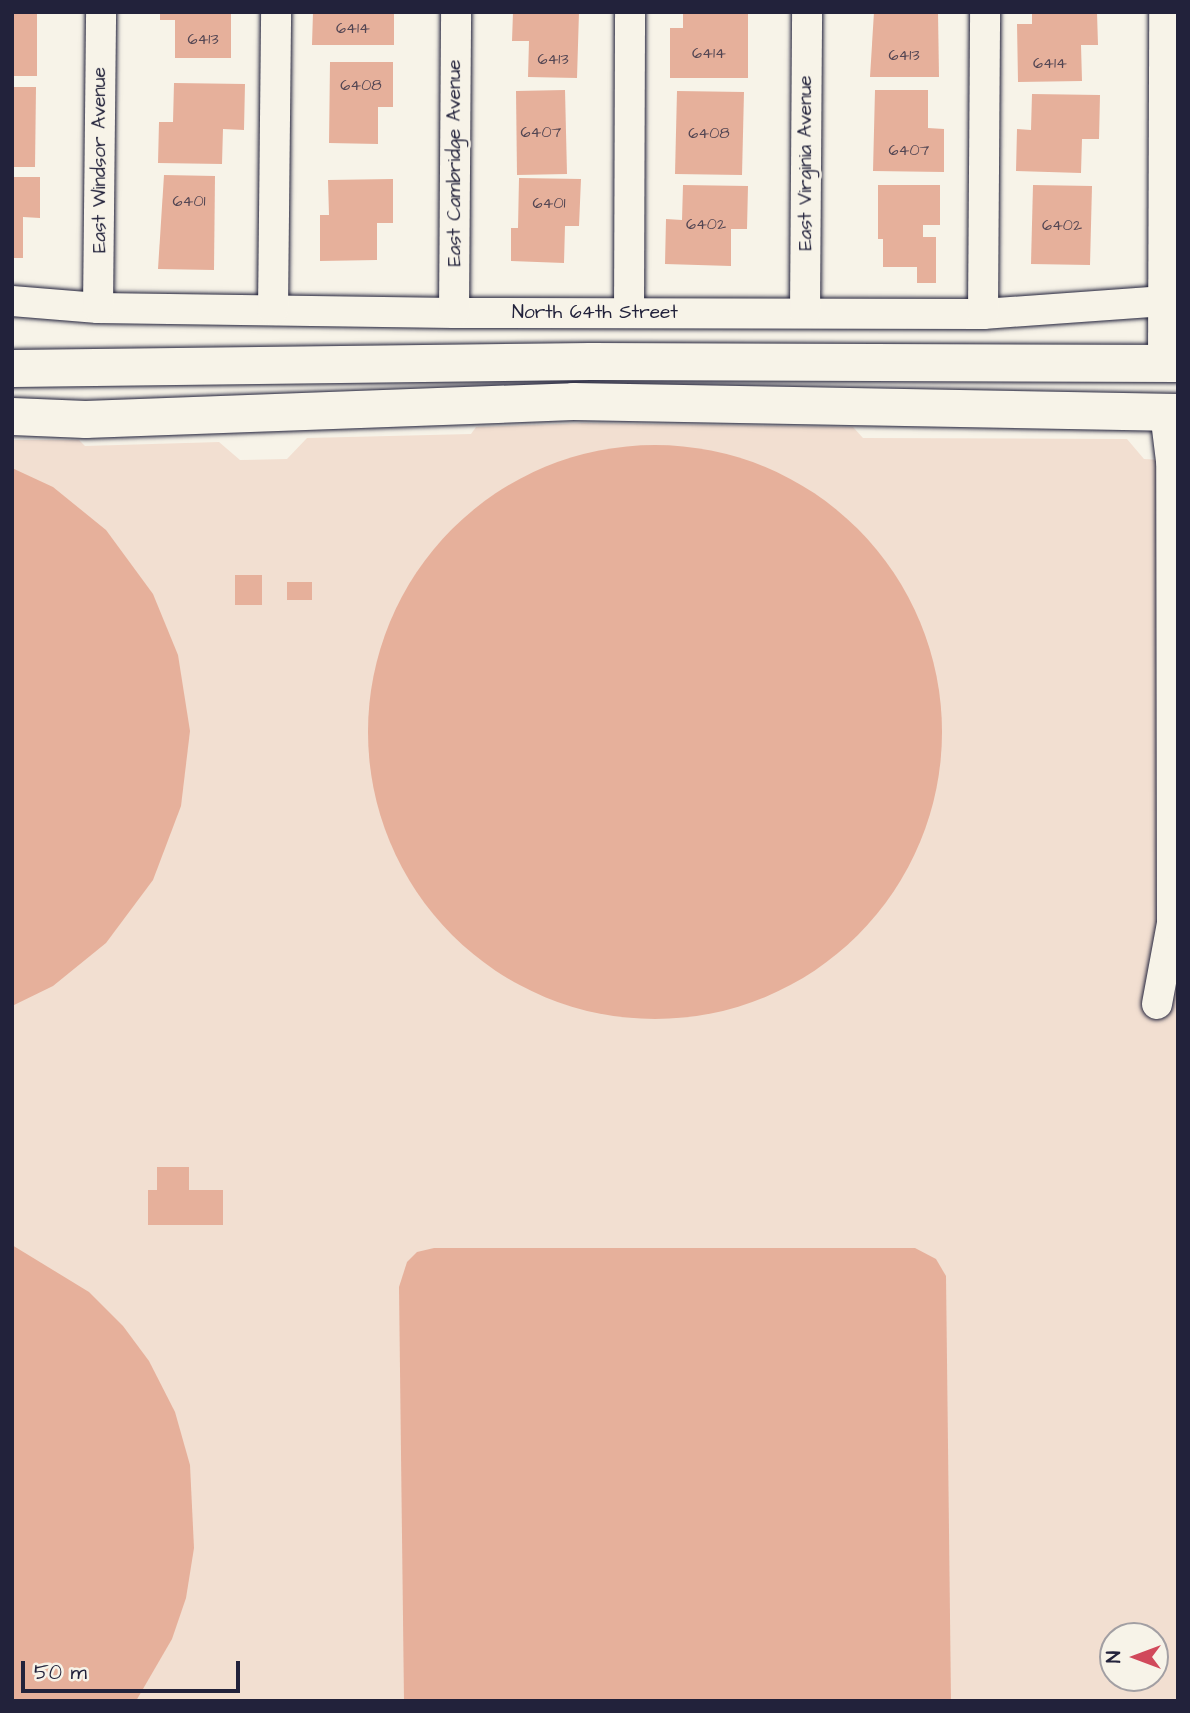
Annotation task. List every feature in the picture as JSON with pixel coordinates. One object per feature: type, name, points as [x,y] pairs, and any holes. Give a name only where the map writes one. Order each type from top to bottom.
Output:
[{"type":"main road","points":[[590,361],[1171,363],[1172,412],[573,401],[25,417],[26,369],[590,361]]},
{"type":"street","name":"East Windsor Avenue","points":[[98,307],[101,12]]},
{"type":"street","points":[[273,310],[276,12]]},
{"type":"street","name":"East Cambridge Avenue","points":[[454,313],[456,12]]},
{"type":"street","points":[[629,313],[631,12]]},
{"type":"street","name":"East Virginia Avenue","points":[[805,313],[807,12]]},
{"type":"street","points":[[983,314],[985,12]]},
{"type":"street","points":[[1164,12],[1171,363]]},
{"type":"street","name":"North 64th Street","points":[[12,301],[98,307],[454,313],[983,314],[1170,300]]},
{"type":"street","points":[[1157,1004],[1172,923],[1172,412]]},
{"type":"shaded area","points":[[585,423],[853,427],[863,438],[1127,439],[1144,459],[1178,461],[1178,1701],[12,1701],[12,440],[79,440],[85,446],[219,442],[240,460],[287,459],[307,438],[471,434],[476,427]]},
{"type":"building","points":[[12,12],[37,12],[37,76],[12,76]]},
{"type":"building","points":[[160,12],[231,12],[231,58],[175,58],[175,20],[160,20]]},
{"type":"building","points":[[313,12],[394,12],[394,45],[312,45]]},
{"type":"building","points":[[513,12],[579,12],[577,78],[528,77],[529,41],[512,41]]},
{"type":"building","points":[[683,12],[748,12],[748,78],[670,78],[670,28],[683,28]]},
{"type":"building","points":[[874,12],[938,12],[939,77],[870,77]]},
{"type":"building","points":[[1032,12],[1097,12],[1098,45],[1081,45],[1082,81],[1018,82],[1017,24],[1032,24]]},
{"type":"building","points":[[330,62],[393,62],[393,107],[378,107],[378,144],[329,143]]},
{"type":"building","points":[[174,83],[245,84],[244,130],[223,129],[222,164],[158,163],[159,122],[173,122]]},
{"type":"building","points":[[12,87],[36,87],[35,167],[12,167]]},
{"type":"building","points":[[565,90],[567,174],[517,175],[516,91]]},
{"type":"building","points":[[875,90],[928,90],[928,128],[944,129],[944,172],[873,171]]},
{"type":"building","points":[[677,91],[744,92],[742,175],[675,174]]},
{"type":"building","points":[[1032,94],[1100,95],[1099,139],[1082,139],[1081,173],[1016,171],[1017,129],[1031,130]]},
{"type":"building","points":[[164,175],[215,176],[214,270],[158,269]]},
{"type":"building","points":[[12,177],[40,177],[40,218],[23,217],[23,258],[12,258]]},
{"type":"building","points":[[519,178],[581,179],[579,226],[565,226],[564,263],[511,261],[511,228],[518,228]]},
{"type":"building","points":[[393,179],[393,223],[377,223],[377,260],[320,261],[320,215],[329,215],[328,180]]},
{"type":"building","points":[[683,185],[748,186],[747,229],[731,229],[731,266],[665,264],[666,219],[682,220]]},
{"type":"building","points":[[878,185],[940,185],[940,225],[923,225],[923,237],[936,237],[936,283],[917,283],[917,267],[883,267],[883,239],[878,239]]},
{"type":"building","points":[[1033,185],[1092,186],[1090,265],[1031,264]]},
{"type":"building","points":[[655,445],[711,450],[765,466],[815,493],[858,529],[894,572],[921,622],[937,676],[942,732],[937,788],[921,842],[894,892],[858,935],[815,971],[765,998],[711,1014],[655,1019],[599,1014],[545,998],[495,971],[452,935],[416,892],[389,842],[373,788],[368,732],[373,676],[389,622],[416,572],[452,529],[495,493],[545,466],[599,450]]},
{"type":"building","points":[[12,468],[53,487],[106,530],[153,594],[178,655],[190,731],[181,806],[153,880],[106,943],[53,986],[12,1006]]},
{"type":"building","points":[[235,575],[262,575],[262,605],[235,605]]},
{"type":"building","points":[[287,582],[312,582],[312,600],[287,600]]},
{"type":"building","points":[[157,1167],[189,1167],[189,1190],[223,1190],[223,1225],[148,1225],[148,1190],[157,1190]]},
{"type":"building","points":[[12,1245],[89,1292],[123,1326],[149,1361],[175,1412],[190,1465],[194,1548],[186,1598],[172,1639],[136,1701],[12,1701]]},
{"type":"building","points":[[434,1248],[915,1248],[936,1259],[946,1276],[951,1701],[404,1701],[399,1287],[407,1262],[417,1252]]}]
